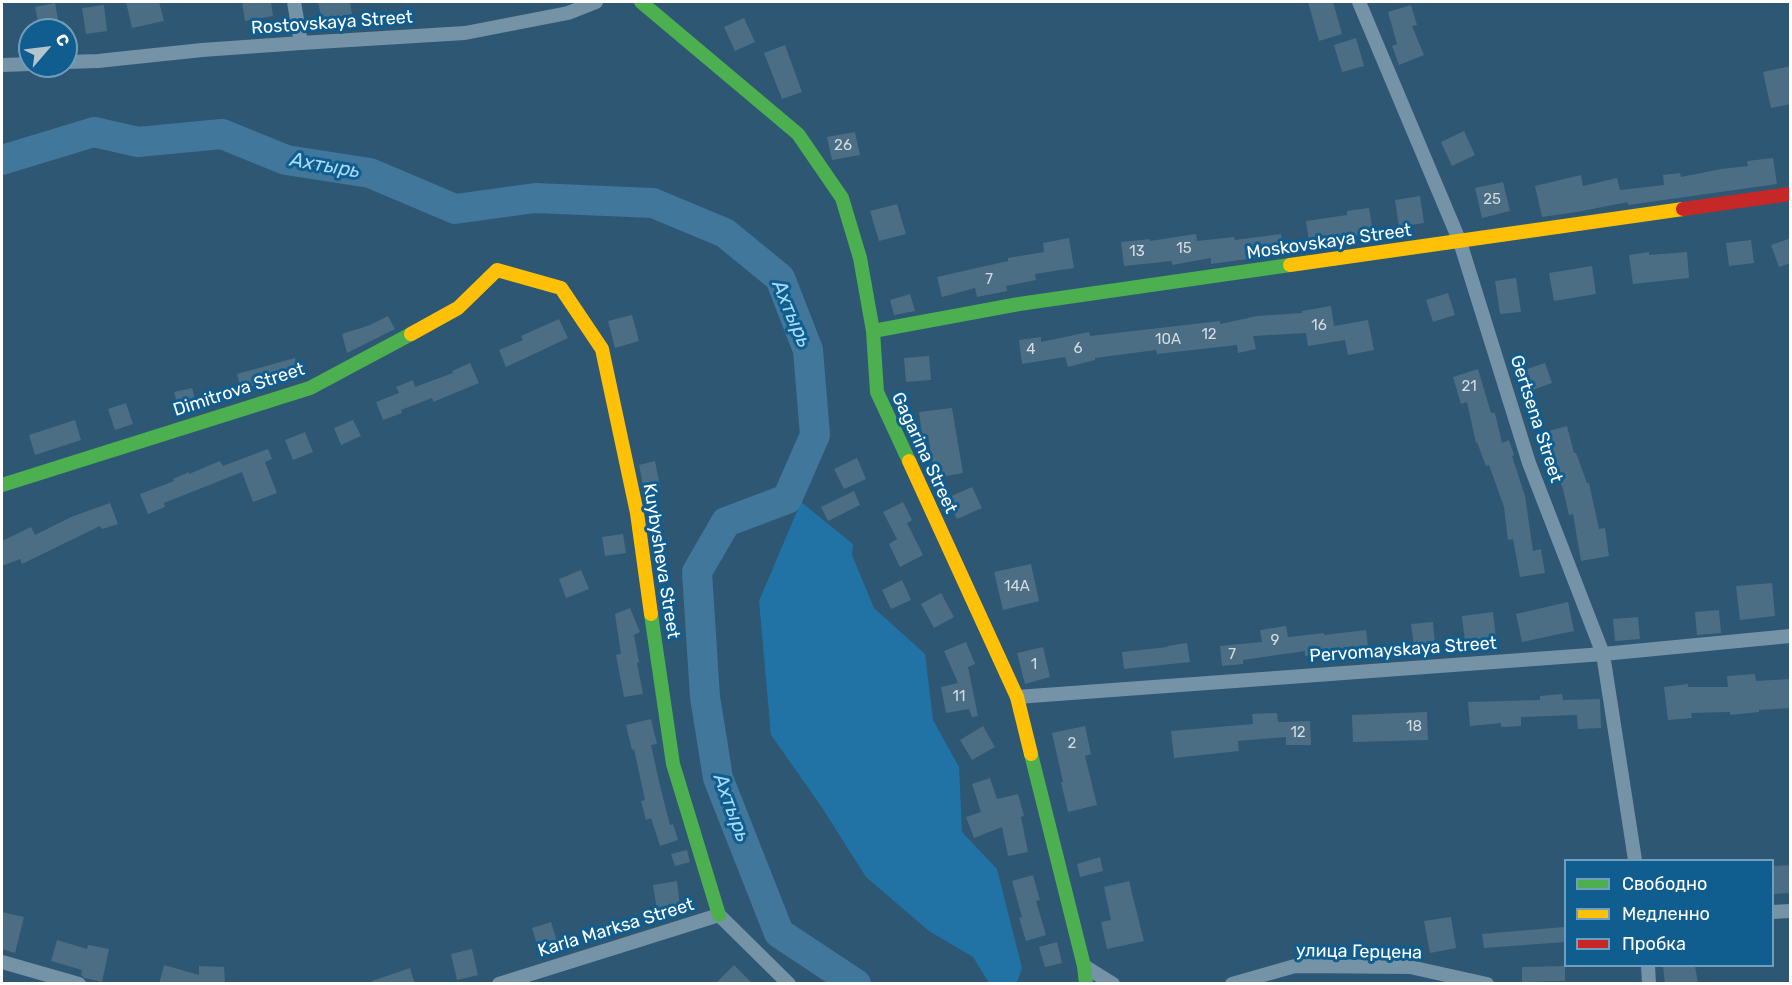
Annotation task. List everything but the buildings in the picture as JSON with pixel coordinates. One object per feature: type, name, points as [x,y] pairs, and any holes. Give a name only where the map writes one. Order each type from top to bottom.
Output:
[{"type":"street","points":[[294,2],[301,43]]},
{"type":"street","name":"Rostovskaya Street","points":[[78,62],[202,50],[465,33],[568,13],[596,2]]},
{"type":"street","name":"Gagarina Street","points":[[641,2],[798,134],[842,198],[860,258],[873,330],[876,392],[1017,697],[1084,966],[1086,984]]},
{"type":"street","name":"Gertsena Street","points":[[1359,2],[1460,242],[1529,463],[1603,654],[1635,859]]},
{"type":"street","points":[[2,65],[18,64]]},
{"type":"street","name":"Moskovskaya Street","points":[[873,330],[1019,304],[1791,194]]},
{"type":"street","name":"Dimitrova Street","points":[[2,485],[310,387],[458,308],[497,270]]},
{"type":"street","name":"Kuybysheva Street","points":[[497,270],[561,288],[602,349],[637,513],[673,764],[720,915]]},
{"type":"street","name":"Pervomayskaya Street","points":[[1017,697],[1603,654],[1791,636]]},
{"type":"street","points":[[1774,912],[1791,911]]},
{"type":"street","name":"Karla Marksa Street","points":[[499,984],[720,915],[789,984]]},
{"type":"street","points":[[2,962],[79,984]]},
{"type":"street","points":[[1084,966],[1113,984]]},
{"type":"street","name":"улица Герцена","points":[[1232,984],[1295,966],[1410,968],[1487,984]]},
{"type":"street","points":[[1648,967],[1650,984]]},
{"type":"shaded area","points":[[801,502],[853,544],[852,555],[874,608],[925,654],[933,720],[959,767],[962,832],[997,869],[1022,968],[1017,983],[989,983],[973,957],[929,931],[866,877],[821,806],[771,735],[759,601]]},
{"type":"waterway","name":"Ахтырь","points":[[2,160],[94,132],[138,142],[222,134],[286,160],[370,173],[455,209],[535,198],[653,203],[725,233],[780,278],[808,350],[815,435],[787,499],[726,522],[697,572],[705,697],[718,778],[779,933],[856,984]]},
{"type":"traffic: fast","points":[[641,2],[798,134],[842,198],[860,258],[873,331],[877,392],[909,461]]},
{"type":"traffic: fast","points":[[873,331],[1019,304],[1290,265]]},
{"type":"traffic: fast","points":[[2,485],[310,388],[411,334]]},
{"type":"traffic: fast","points":[[651,614],[673,764],[719,915]]},
{"type":"traffic: fast","points":[[1031,754],[1084,966],[1086,984]]},
{"type":"traffic: slow","points":[[1290,265],[1683,209]]},
{"type":"traffic: slow","points":[[411,334],[458,308],[497,270],[561,288],[602,349],[637,513],[651,614]]},
{"type":"traffic: slow","points":[[909,461],[1017,697],[1031,754]]},
{"type":"traffic: jam","points":[[1683,209],[1790,194]]}]
